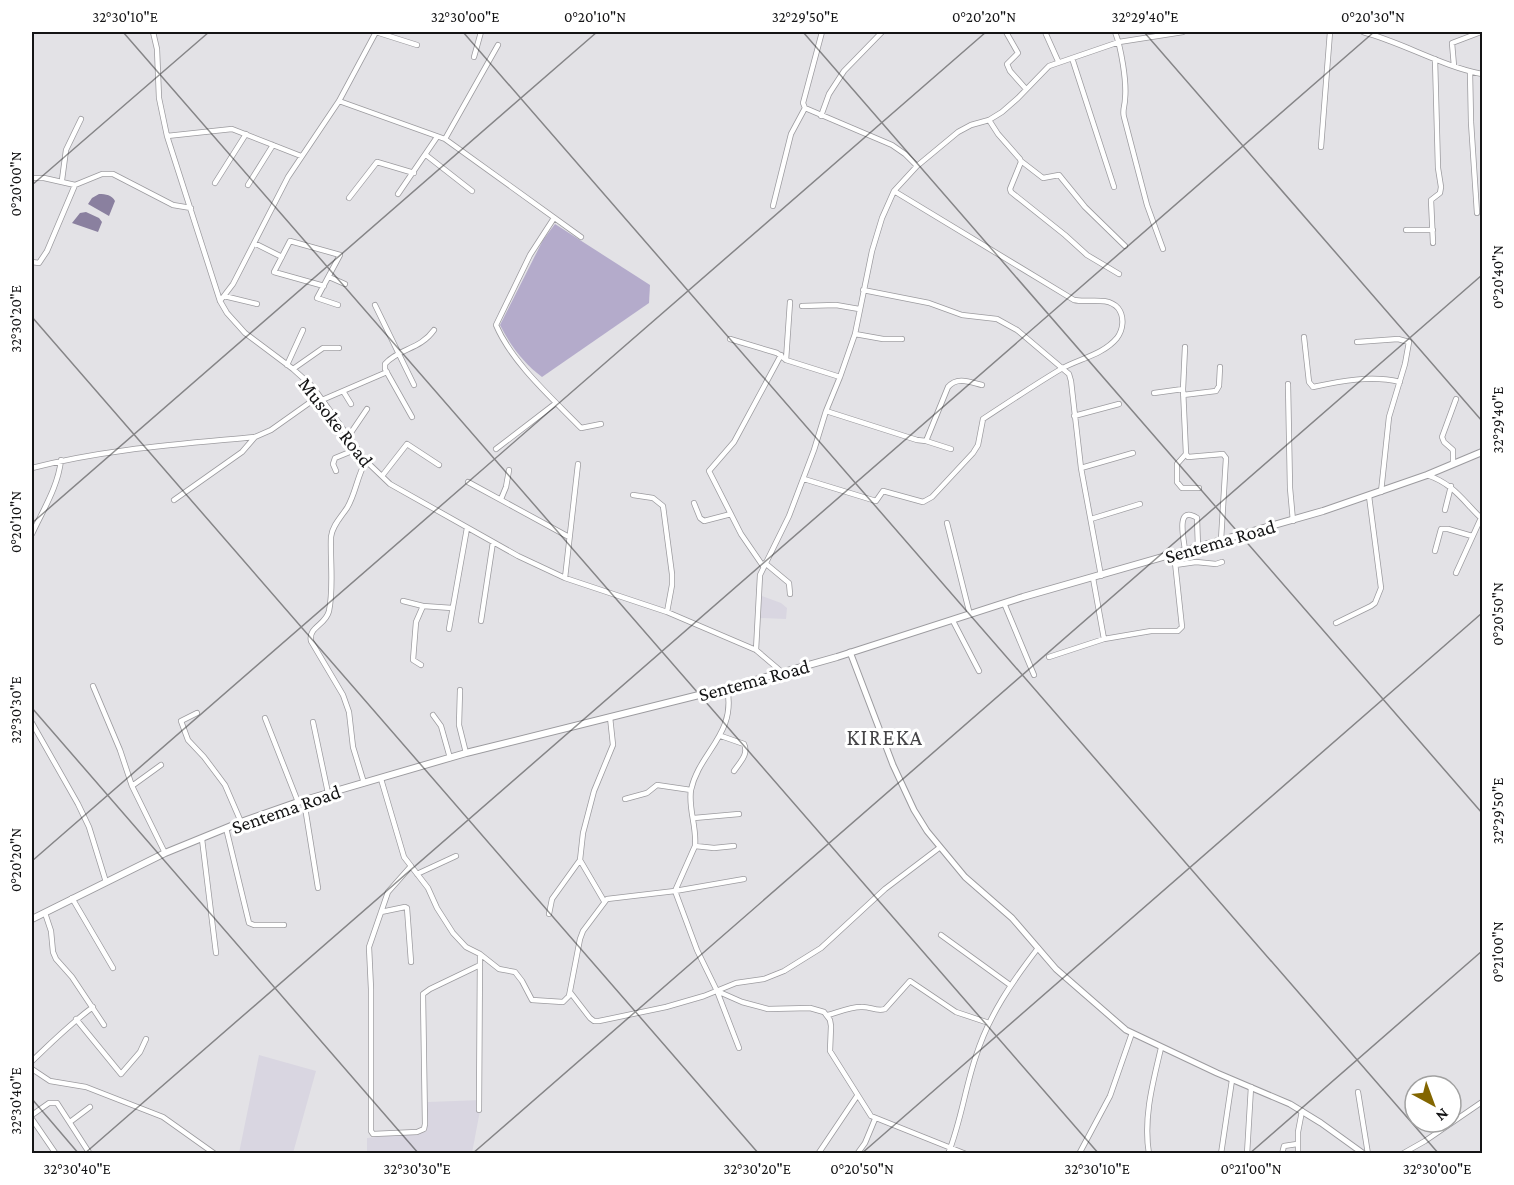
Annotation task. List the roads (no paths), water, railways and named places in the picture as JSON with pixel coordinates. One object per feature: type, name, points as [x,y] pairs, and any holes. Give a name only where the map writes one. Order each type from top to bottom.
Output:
[{"type":"main road","name":"Sentema Road","points":[[32,919],[165,853],[241,822],[328,793],[466,753],[783,673],[1004,603],[1293,521],[1381,492],[1482,452]]},
{"type":"street","name":"Musoke Road","points":[[153,32],[157,49],[159,98],[167,136],[227,313],[245,333],[287,364],[313,387],[366,461],[390,484],[493,542],[565,578],[667,612],[756,650],[783,673]]},
{"type":"street","points":[[257,304],[222,298],[233,284],[277,197],[301,156],[339,101],[376,32],[417,45]]},
{"type":"street","points":[[474,57],[481,32]]},
{"type":"street","points":[[822,32],[803,103],[805,108],[892,146],[905,154],[917,166]]},
{"type":"street","points":[[821,116],[829,94],[844,72],[882,32]]},
{"type":"street","points":[[1006,32],[1018,53],[1007,64],[1010,71],[1026,89]]},
{"type":"street","points":[[1045,32],[1058,61]]},
{"type":"street","points":[[1115,32],[1119,42],[1126,98],[1122,110],[1147,205],[1163,249]]},
{"type":"street","points":[[756,650],[759,584],[764,565],[789,516],[804,479],[826,411],[855,334],[863,290],[882,218],[894,191],[917,166],[963,129],[989,120],[1010,106],[1049,66],[1058,61],[1151,34],[1183,32]]},
{"type":"street","points":[[1321,147],[1330,32]]},
{"type":"street","points":[[1363,32],[1470,72],[1482,74]]},
{"type":"street","points":[[1454,66],[1452,43],[1481,32]]},
{"type":"street","points":[[445,139],[498,45]]},
{"type":"street","points":[[1072,58],[1114,187]]},
{"type":"street","points":[[1433,243],[1431,200],[1440,193],[1441,187],[1435,59]]},
{"type":"street","points":[[1470,72],[1477,213]]},
{"type":"street","points":[[339,101],[445,139],[462,149],[581,237]]},
{"type":"street","points":[[773,206],[791,134],[805,108]]},
{"type":"street","points":[[62,180],[66,150],[81,119]]},
{"type":"street","points":[[989,120],[1021,160],[1043,178],[1059,175],[1085,207],[1125,246]]},
{"type":"street","points":[[167,136],[232,129],[301,156]]},
{"type":"street","points":[[215,183],[246,134]]},
{"type":"street","points":[[398,194],[437,137]]},
{"type":"street","points":[[248,185],[273,145]]},
{"type":"street","points":[[426,154],[472,191]]},
{"type":"street","points":[[1021,160],[1010,187],[1011,192],[1065,234],[1087,255],[1119,274]]},
{"type":"street","points":[[348,198],[377,162],[414,173]]},
{"type":"street","points":[[32,178],[62,180],[75,185],[102,174],[113,174],[172,205],[191,208]]},
{"type":"street","points":[[32,262],[39,262],[47,251],[75,185]]},
{"type":"street","points":[[804,479],[876,501],[883,491],[924,502],[932,497],[974,453],[978,445],[983,419],[1062,368],[1101,350],[1113,342],[1121,330],[1122,316],[1118,308],[1102,301],[1074,300],[894,191]]},
{"type":"street","points":[[554,219],[530,255],[496,325],[520,362],[581,428],[601,424]]},
{"type":"street","points":[[1406,230],[1432,230]]},
{"type":"street","points":[[324,286],[274,272],[290,241],[340,255],[324,286],[317,298],[338,305]]},
{"type":"street","points":[[254,243],[282,257]]},
{"type":"street","points":[[328,277],[345,284]]},
{"type":"street","points":[[863,290],[929,303],[962,315],[997,319],[1017,330],[1062,368],[1071,381],[1081,468],[1091,519],[1104,639]]},
{"type":"street","points":[[786,360],[790,302]]},
{"type":"street","points":[[375,305],[414,385]]},
{"type":"street","points":[[802,306],[836,305],[859,309]]},
{"type":"street","points":[[287,364],[303,330]]},
{"type":"street","points":[[411,417],[387,372],[386,362],[425,341],[434,330]]},
{"type":"street","points":[[855,334],[884,339],[902,339]]},
{"type":"street","points":[[1304,337],[1309,382],[1313,387],[1338,381],[1388,379],[1400,382]]},
{"type":"street","points":[[730,339],[777,353],[786,360],[840,377]]},
{"type":"street","points":[[1357,342],[1398,339],[1409,342],[1389,417],[1381,492]]},
{"type":"street","points":[[1185,347],[1183,395],[1186,454],[1177,464],[1177,482],[1182,488],[1199,488]]},
{"type":"street","points":[[293,369],[323,348],[339,348]]},
{"type":"street","points":[[781,356],[734,442],[709,471],[747,542],[764,565],[789,583],[790,594]]},
{"type":"street","points":[[1183,395],[1216,391],[1219,386],[1220,367]]},
{"type":"street","points":[[32,468],[61,460],[122,450],[255,437],[271,430],[320,398],[387,372]]},
{"type":"street","points":[[926,441],[952,382],[957,380],[982,385]]},
{"type":"street","points":[[1288,384],[1293,521]]},
{"type":"street","points":[[1154,393],[1183,389]]},
{"type":"street","points":[[343,391],[351,404]]},
{"type":"street","points":[[1453,465],[1452,450],[1442,437],[1456,399]]},
{"type":"street","points":[[496,448],[556,403]]},
{"type":"street","points":[[1074,416],[1119,404]]},
{"type":"street","points":[[348,437],[367,409]]},
{"type":"street","points":[[826,411],[951,449]]},
{"type":"street","points":[[174,500],[242,452],[255,437]]},
{"type":"street","points":[[382,476],[407,444],[439,465]]},
{"type":"street","points":[[336,471],[333,464],[335,458],[357,449]]},
{"type":"street","points":[[1081,468],[1133,453]]},
{"type":"street","points":[[1186,454],[1188,457],[1223,454],[1226,458],[1221,540]]},
{"type":"street","points":[[32,534],[54,487],[61,460]]},
{"type":"street","points":[[364,783],[353,747],[349,712],[310,636],[312,631],[324,622],[329,612],[332,565],[331,533],[355,492],[358,477],[366,461]]},
{"type":"street","points":[[565,578],[578,464]]},
{"type":"street","points":[[501,499],[509,470]]},
{"type":"street","points":[[1427,475],[1451,486],[1482,519],[1456,573]]},
{"type":"street","points":[[468,482],[569,537]]},
{"type":"street","points":[[1445,510],[1451,486]]},
{"type":"street","points":[[633,495],[653,498],[663,506],[672,574],[667,612]]},
{"type":"street","points":[[1336,623],[1375,603],[1381,588],[1369,496]]},
{"type":"street","points":[[694,503],[700,518],[704,521],[731,514]]},
{"type":"street","points":[[1091,519],[1140,504]]},
{"type":"street","points":[[1185,550],[1182,524],[1186,515],[1190,514],[1197,518],[1198,547]]},
{"type":"street","points":[[947,523],[970,615]]},
{"type":"street","points":[[449,629],[467,528]]},
{"type":"street","points":[[1436,552],[1442,528],[1472,536]]},
{"type":"street","points":[[481,621],[493,542]]},
{"type":"street","points":[[1050,657],[1104,639],[1151,631],[1178,631],[1182,627],[1174,554]]},
{"type":"street","points":[[1175,565],[1222,562]]},
{"type":"street","points":[[403,601],[423,606],[452,608]]},
{"type":"street","points":[[1004,603],[1034,675]]},
{"type":"street","points":[[420,664],[413,660],[416,622],[423,606]]},
{"type":"street","points":[[953,621],[979,671]]},
{"type":"street","points":[[850,652],[904,789],[918,817],[939,848],[975,888],[1012,918],[1069,981],[1132,1033],[1302,1111],[1366,1154]]},
{"type":"street","points":[[93,686],[120,750],[132,786],[165,853]]},
{"type":"street","points":[[727,688],[730,701],[721,736],[701,767],[692,790],[695,846],[675,891],[739,1048]]},
{"type":"street","points":[[460,690],[459,725],[466,753]]},
{"type":"street","points":[[197,713],[181,720],[188,740],[225,785],[241,822]]},
{"type":"street","points":[[433,715],[441,726],[450,758]]},
{"type":"street","points":[[549,914],[552,899],[580,860],[583,833],[594,791],[613,745],[614,737],[610,717]]},
{"type":"street","points":[[266,718],[301,802],[318,888]]},
{"type":"street","points":[[313,722],[328,793]]},
{"type":"street","points":[[32,723],[86,820],[106,882]]},
{"type":"street","points":[[721,736],[744,744],[746,748],[747,752],[734,771]]},
{"type":"street","points":[[132,786],[161,765]]},
{"type":"street","points":[[381,779],[404,857],[428,888],[437,908],[453,933],[466,946],[499,969],[514,972],[522,981],[532,1000],[563,1002],[567,999],[583,931],[604,901],[610,897],[675,891],[744,879]]},
{"type":"street","points":[[625,799],[647,793],[657,785],[692,790]]},
{"type":"street","points":[[694,818],[739,814]]},
{"type":"street","points":[[226,828],[249,923],[254,926],[284,925]]},
{"type":"street","points":[[202,839],[216,953]]},
{"type":"street","points":[[695,846],[714,848],[734,846]]},
{"type":"street","points":[[570,992],[590,1018],[599,1021],[666,1007],[736,983],[777,975],[821,948],[885,889],[939,848]]},
{"type":"street","points":[[417,874],[456,856]]},
{"type":"street","points":[[580,860],[604,901]]},
{"type":"street","points":[[411,866],[390,888],[369,947],[371,1131],[373,1134],[417,1132],[424,1129],[423,994],[480,965]]},
{"type":"street","points":[[72,898],[113,968]]},
{"type":"street","points":[[381,912],[407,908],[411,962]]},
{"type":"street","points":[[45,913],[56,958],[104,1025]]},
{"type":"street","points":[[941,935],[1010,985]]},
{"type":"street","points":[[948,1154],[976,1054],[989,1023],[1010,985],[1038,948]]},
{"type":"street","points":[[479,1110],[480,954]]},
{"type":"street","points":[[828,1015],[860,1007],[879,1011],[885,1009],[910,981],[956,1012],[989,1023]]},
{"type":"street","points":[[717,991],[742,1002],[768,1009],[810,1008],[824,1012],[828,1015],[831,1026],[830,1051],[866,1111],[875,1119],[966,1154]]},
{"type":"street","points":[[32,1061],[76,1019],[93,1007]]},
{"type":"street","points":[[76,1019],[121,1074],[140,1052],[146,1039]]},
{"type":"street","points":[[1079,1154],[1110,1096],[1132,1033]]},
{"type":"street","points":[[1149,1154],[1148,1123],[1152,1084],[1161,1048]]},
{"type":"street","points":[[32,1069],[50,1082],[87,1087],[163,1117],[215,1154]]},
{"type":"street","points":[[1221,1154],[1232,1080]]},
{"type":"street","points":[[1247,1154],[1251,1088]]},
{"type":"street","points":[[1358,1092],[1366,1154]]},
{"type":"street","points":[[818,1154],[857,1096]]},
{"type":"street","points":[[56,1154],[32,1117],[54,1102],[59,1104],[90,1154]]},
{"type":"street","points":[[1402,1154],[1482,1102]]},
{"type":"street","points":[[70,1122],[90,1107]]},
{"type":"street","points":[[1298,1154],[1297,1144],[1302,1111]]},
{"type":"street","points":[[857,1154],[865,1143],[875,1119]]},
{"type":"street","points":[[1282,1154],[1284,1146],[1297,1144]]},
{"type":"district","name":"KIREKA","points":[[885,737]]}]
